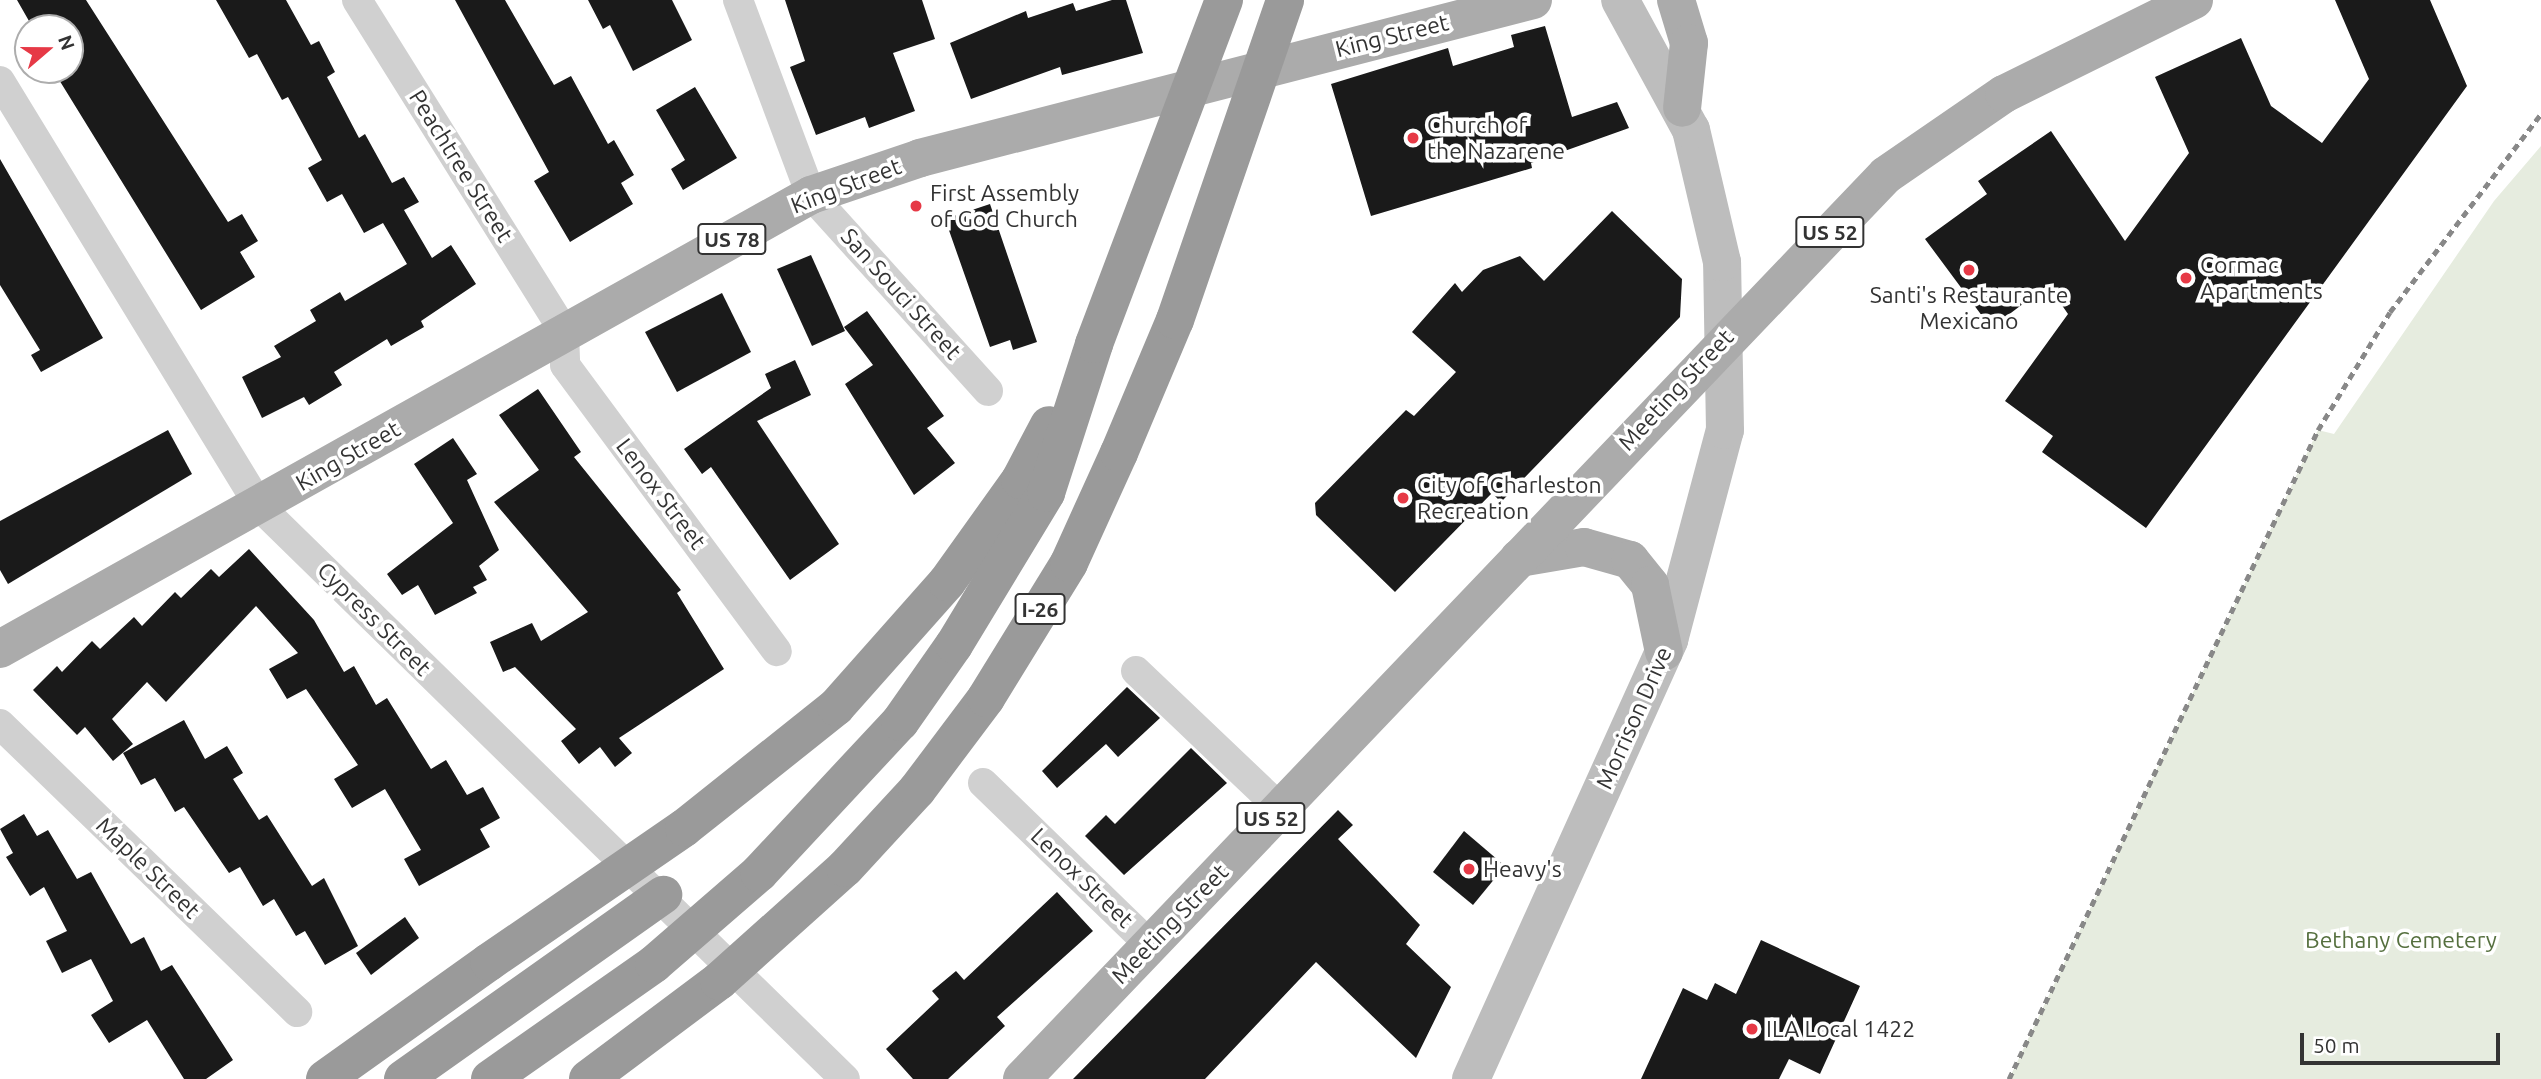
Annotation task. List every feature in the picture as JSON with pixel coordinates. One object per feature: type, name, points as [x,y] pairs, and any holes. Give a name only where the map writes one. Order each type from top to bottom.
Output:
[{"type":"highway","name":"I-26","points":[[489,1079],[654,964],[759,873],[900,722],[1008,565],[1046,493],[1094,344],[1224,0]]},
{"type":"highway","name":"I-26","points":[[588,1079],[719,981],[845,868],[916,790],[986,698],[1069,563],[1119,453],[1174,320],[1285,0]]},
{"type":"highway","points":[[325,1079],[684,828],[836,707],[905,632],[991,521],[1094,344]]},
{"type":"highway","points":[[403,1079],[663,895]]},
{"type":"main road","name":"King Street","points":[[0,649],[260,507],[564,331],[811,195],[920,158],[1533,0]]},
{"type":"main road","name":"Morrison Drive","points":[[1471,1079],[1664,652],[1725,430],[1726,337],[1722,262],[1682,108],[1620,0]]},
{"type":"main road","points":[[1676,0],[1689,43],[1682,108]]},
{"type":"main road","name":"Meeting Street","points":[[1022,1079],[1726,337],[1886,174],[2004,94],[2194,0]]},
{"type":"main road","points":[[1519,558],[1584,547],[1630,561],[1650,585],[1664,652]]},
{"type":"street","name":"Peachtree Street","points":[[357,0],[564,331]]},
{"type":"street","name":"San Souci Street","points":[[738,0],[811,195],[988,391]]},
{"type":"street","name":"Cypress Street","points":[[0,81],[260,507],[663,895],[845,1079]]},
{"type":"street","name":"Lenox Street","points":[[564,331],[565,365],[777,650]]},
{"type":"street","points":[[1136,671],[1280,808]]},
{"type":"street","name":"Maple Street","points":[[0,724],[296,1012]]},
{"type":"street","name":"Lenox Street","points":[[983,783],[1150,945]]},
{"type":"green space","name":"Bethany Cemetery","points":[[2541,146],[2541,1079],[2009,1079],[2318,430],[2334,434],[2494,201]]},
{"type":"building","points":[[17,0],[86,0],[228,222],[242,214],[258,241],[240,252],[255,277],[201,310],[62,84],[84,84],[84,14],[25,14]]},
{"type":"building","points":[[216,0],[286,0],[311,45],[319,41],[335,72],[327,77],[359,138],[365,134],[392,183],[404,177],[419,202],[404,210],[432,258],[451,245],[476,284],[421,321],[424,327],[391,346],[387,339],[334,372],[342,385],[309,405],[304,397],[262,418],[242,377],[281,357],[274,346],[316,321],[310,310],[340,292],[345,301],[407,264],[383,223],[364,233],[342,194],[327,202],[308,168],[322,160],[288,97],[282,100],[257,54],[249,58]]},
{"type":"building","points":[[455,0],[505,0],[554,85],[571,76],[608,144],[614,140],[634,175],[621,183],[633,204],[570,242],[534,181],[549,172]]},
{"type":"building","points":[[588,0],[672,0],[692,40],[633,71],[610,25],[603,29]]},
{"type":"building","points":[[785,0],[922,0],[935,39],[893,53],[915,111],[869,128],[865,117],[816,135],[790,67],[805,61]]},
{"type":"building","points":[[1112,0],[1126,0],[1143,53],[1062,75],[1060,67],[971,99],[950,43],[1026,11],[1028,18],[1073,3],[1076,11]]},
{"type":"building","name":"Cormac Apartments","points":[[2335,0],[2430,0],[2467,86],[2146,528],[2042,452],[2053,436],[2005,401],[2068,314],[2048,285],[1991,328],[1925,239],[1987,194],[1978,181],[2051,131],[2125,241],[2189,153],[2155,77],[2241,38],[2271,106],[2322,143],[2369,79]]},
{"type":"building","points":[[1545,26],[1572,117],[1617,102],[1629,128],[1531,163],[1532,168],[1371,216],[1331,84],[1448,48],[1453,66],[1514,47],[1511,35]]},
{"type":"building","points":[[695,87],[737,158],[683,190],[671,169],[685,160],[656,110]]},
{"type":"building","points":[[0,159],[103,338],[41,372],[31,355],[40,350],[0,285]]},
{"type":"building","points":[[990,204],[1037,342],[1013,350],[1010,340],[990,347],[945,219]]},
{"type":"building","points":[[1612,211],[1682,279],[1680,317],[1501,502],[1492,493],[1395,592],[1316,515],[1315,503],[1406,410],[1414,416],[1456,372],[1412,332],[1455,283],[1462,292],[1483,270],[1520,256],[1544,281]]},
{"type":"building","points":[[811,255],[845,331],[812,346],[777,269]]},
{"type":"building","points":[[722,293],[751,352],[677,392],[645,332]]},
{"type":"building","points":[[867,311],[944,416],[927,428],[955,463],[914,495],[845,384],[873,365],[844,327]]},
{"type":"building","points":[[795,360],[811,395],[757,421],[839,544],[790,580],[711,467],[702,474],[684,449],[771,388],[765,374]]},
{"type":"building","points":[[538,389],[581,452],[574,457],[681,590],[677,593],[724,669],[619,738],[632,753],[615,767],[600,747],[579,764],[561,741],[576,729],[515,667],[503,672],[490,642],[532,623],[541,641],[588,612],[494,502],[539,470],[499,415]]},
{"type":"building","points":[[168,430],[192,474],[8,584],[0,570],[0,521]]},
{"type":"building","points":[[453,438],[477,474],[467,480],[499,550],[479,566],[487,580],[473,587],[477,593],[435,615],[418,585],[402,595],[387,574],[453,523],[414,464]]},
{"type":"building","points":[[249,549],[314,620],[344,672],[354,666],[376,705],[387,698],[431,769],[446,760],[467,795],[483,787],[500,818],[480,829],[490,847],[419,886],[404,859],[421,850],[385,789],[352,808],[334,779],[358,765],[306,689],[287,699],[269,669],[298,653],[256,606],[166,702],[147,682],[112,719],[133,744],[113,761],[85,727],[77,735],[33,690],[57,666],[62,672],[92,641],[100,649],[134,617],[142,626],[175,592],[181,598],[211,569],[219,577]]},
{"type":"building","points":[[1127,687],[1160,718],[1118,757],[1106,744],[1057,788],[1042,771]]},
{"type":"building","points":[[184,720],[205,759],[227,746],[243,773],[233,779],[259,820],[267,815],[312,886],[324,878],[358,946],[325,965],[305,931],[296,936],[274,899],[263,906],[240,867],[229,873],[184,807],[175,812],[155,778],[141,785],[123,753]]},
{"type":"building","points":[[1191,748],[1227,783],[1124,875],[1085,836],[1106,815],[1115,824]]},
{"type":"building","points":[[1338,810],[1353,825],[1338,839],[1420,925],[1406,944],[1451,987],[1416,1058],[1316,962],[1205,1079],[1073,1079]]},
{"type":"building","points":[[24,814],[37,836],[48,830],[77,879],[91,872],[131,944],[144,937],[161,971],[172,965],[233,1060],[206,1079],[184,1079],[147,1020],[109,1043],[91,1015],[113,1001],[91,959],[62,973],[46,941],[67,931],[44,887],[30,896],[6,857],[13,853],[0,829]]},
{"type":"building","name":"Heavy's","points":[[1464,831],[1505,866],[1473,905],[1433,872]]},
{"type":"building","points":[[1057,892],[1093,931],[997,1017],[1005,1026],[948,1079],[913,1079],[886,1049],[939,999],[932,991],[956,971],[964,980]]},
{"type":"building","points":[[405,917],[419,938],[371,975],[356,953]]},
{"type":"building","name":"ILA Local 1422","points":[[1761,940],[1860,986],[1820,1074],[1789,1059],[1779,1079],[1641,1079],[1683,988],[1707,1000],[1715,983],[1736,994]]},
{"type":"railway","points":[[2009,1079],[2318,430],[2390,312],[2541,114]]},
{"type":"place","name":"Church of the Nazarene","points":[[1413,138]]},
{"type":"place","name":"First Assembly of God Church","points":[[916,206]]},
{"type":"place","name":"Santi's Restaurante Mexicano","points":[[1969,270]]},
{"type":"place","name":"Cormac Apartments","points":[[2186,278]]},
{"type":"place","name":"City of Charleston Recreation","points":[[1403,498]]},
{"type":"place","name":"Heavy's","points":[[1469,869]]},
{"type":"place","name":"ILA Local 1422","points":[[1752,1029]]}]
